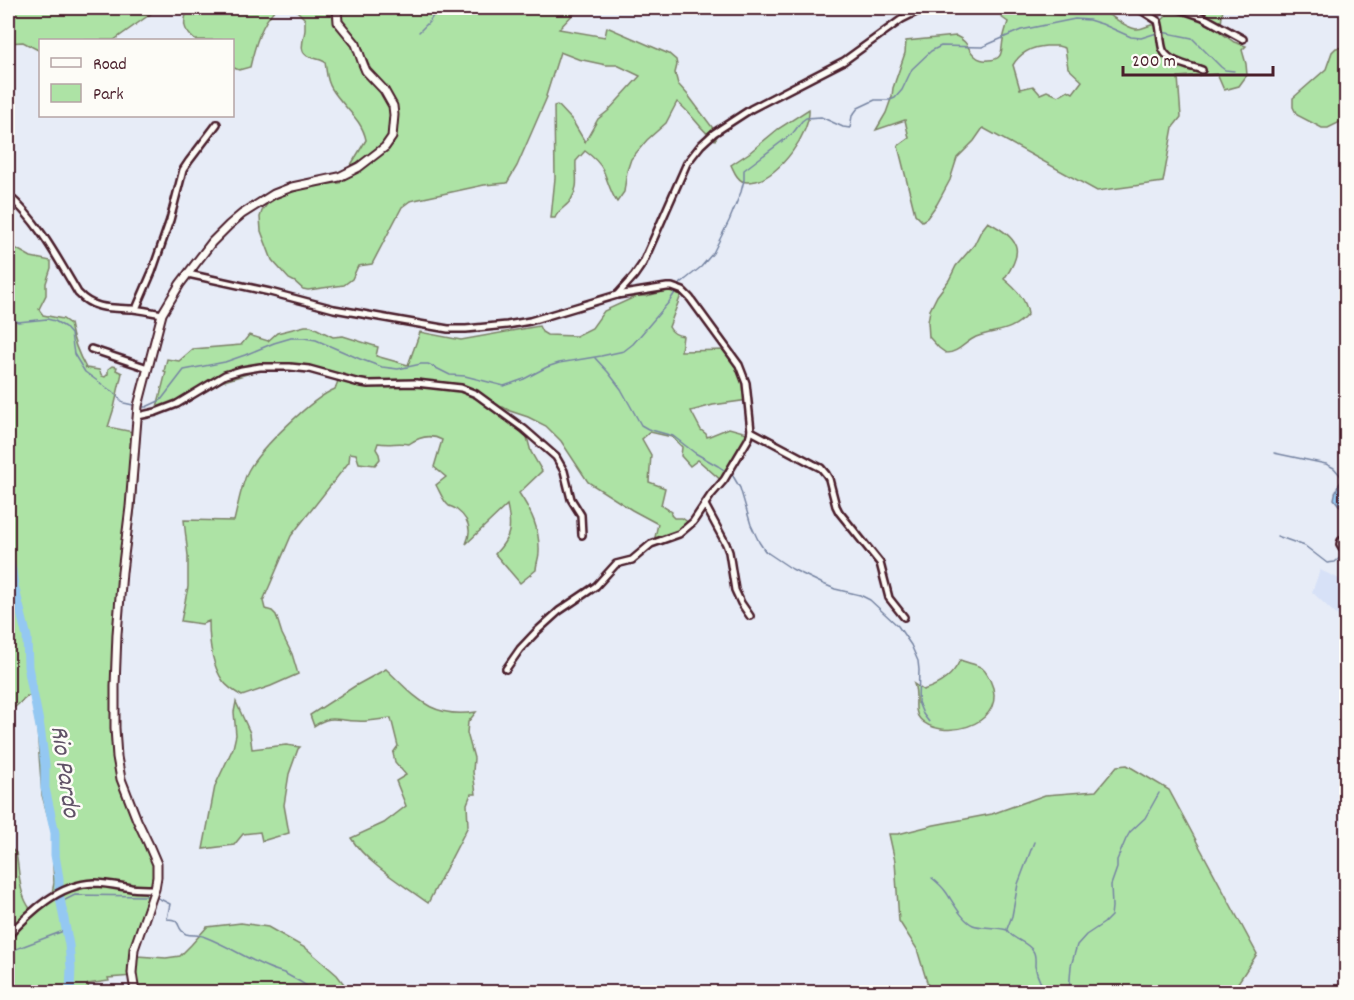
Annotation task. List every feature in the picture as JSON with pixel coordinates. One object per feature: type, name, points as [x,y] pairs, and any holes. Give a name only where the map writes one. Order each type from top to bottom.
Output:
[{"type":"street","points":[[135,993],[132,973],[134,949],[157,877],[157,864],[121,779],[115,728],[117,634],[138,406],[162,314],[176,290],[212,242],[242,214],[274,194],[292,187],[339,177],[375,155],[392,137],[393,106],[384,90],[366,71],[356,44],[338,22],[337,8]]},
{"type":"street","points":[[616,295],[643,263],[687,163],[701,145],[714,133],[751,109],[843,61],[902,19],[924,8]]},
{"type":"street","points":[[1138,8],[1158,21],[1166,54],[1179,62],[1202,70]]},
{"type":"street","points":[[1177,8],[1203,17],[1243,39]]},
{"type":"street","points":[[136,309],[170,220],[183,170],[217,124]]},
{"type":"street","points":[[8,195],[50,247],[84,300],[92,305],[103,307],[136,309],[162,314]]},
{"type":"street","points":[[188,274],[334,309],[448,329],[479,328],[531,321],[616,295],[672,287],[686,293],[695,303],[745,375],[751,431],[747,444],[693,522],[679,534],[651,544],[632,560],[616,564],[596,586],[560,610],[531,637],[506,669]]},
{"type":"street","points":[[91,349],[148,368]]},
{"type":"street","points":[[138,416],[177,404],[225,375],[260,367],[309,369],[368,384],[416,383],[461,388],[476,394],[524,429],[556,457],[564,471],[571,499],[581,515],[582,535]]},
{"type":"street","points":[[751,431],[820,468],[826,474],[836,506],[880,563],[889,598],[904,617]]},
{"type":"street","points":[[705,505],[726,544],[735,590],[750,616]]},
{"type":"street","points":[[1347,537],[1340,544],[1347,554]]},
{"type":"street","points":[[8,936],[25,917],[63,891],[81,884],[93,883],[155,889]]},
{"type":"shaded area","points":[[1320,570],[1346,582],[1346,624],[1312,592]]},
{"type":"green space","points":[[8,8],[159,8],[115,39],[39,39],[39,50],[23,42],[8,43]]},
{"type":"green space","points":[[188,8],[276,8],[259,35],[250,67],[239,70],[234,68],[234,39],[194,39],[185,26]]},
{"type":"green space","points":[[294,8],[579,8],[559,29],[605,37],[607,27],[669,54],[676,60],[675,73],[678,84],[718,135],[715,140],[677,102],[666,123],[631,159],[624,192],[617,202],[601,167],[585,151],[576,161],[574,195],[555,218],[551,218],[555,178],[554,106],[559,106],[572,120],[585,142],[598,119],[640,76],[617,65],[578,59],[560,52],[547,97],[517,166],[507,183],[484,185],[410,201],[402,207],[372,264],[358,266],[352,279],[344,285],[303,289],[289,279],[272,260],[261,231],[262,211],[271,199],[314,185],[340,183],[366,140],[361,126],[330,86],[325,62],[306,55],[302,49],[305,19]]},
{"type":"green space","points":[[1045,8],[1095,9],[1127,26],[1139,29],[1158,25],[1166,16],[1162,8],[1223,8],[1220,32],[1234,42],[1246,46],[1242,50],[1247,75],[1239,86],[1224,90],[1217,74],[1178,77],[1181,117],[1173,127],[1163,182],[1097,191],[983,128],[957,158],[950,180],[937,204],[922,221],[915,214],[898,146],[909,138],[905,120],[876,130],[886,113],[892,96],[905,53],[906,41],[956,36],[978,58],[993,60],[1001,54],[1008,22],[1001,17],[1011,9],[1029,13]],"holes":[[[1058,46],[1065,48],[1068,68],[1082,81],[1073,93],[1068,90],[1058,96],[1047,91],[1040,94],[1033,86],[1020,89],[1013,65],[1016,61],[1031,49]]]},
{"type":"green space","points":[[1346,47],[1346,125],[1340,122],[1328,128],[1322,128],[1297,115],[1293,107],[1293,98],[1326,69],[1332,52],[1336,48]]},
{"type":"green space","points":[[809,109],[805,130],[799,141],[774,171],[756,181],[745,182],[738,178],[731,165],[778,129]]},
{"type":"green space","points":[[8,218],[15,225],[12,242],[15,248],[31,257],[51,261],[46,295],[40,311],[43,315],[63,319],[70,324],[76,347],[86,368],[99,370],[105,377],[112,366],[117,367],[116,370],[122,373],[108,427],[133,432],[141,420],[135,505],[124,575],[116,703],[121,770],[154,858],[150,898],[132,953],[137,956],[166,958],[180,956],[207,927],[241,923],[268,927],[307,949],[337,975],[350,992],[137,992],[133,976],[108,978],[109,981],[88,984],[89,992],[8,992],[8,940],[16,929],[8,911],[12,897],[8,895],[13,879],[12,875],[8,875],[8,846],[16,853],[22,890],[31,910],[52,893],[54,846],[42,795],[37,728],[31,696],[8,713]]},
{"type":"green space","points":[[988,222],[1006,233],[1015,245],[1017,252],[1015,260],[1004,279],[1020,295],[1028,314],[1009,328],[976,337],[958,349],[946,353],[929,337],[930,310],[956,266],[974,245]]},
{"type":"green space","points":[[667,291],[681,295],[669,327],[674,333],[683,336],[681,351],[727,350],[743,377],[748,400],[691,411],[701,430],[707,437],[729,428],[747,433],[753,430],[755,434],[748,439],[722,481],[698,460],[690,466],[681,456],[682,447],[672,437],[650,432],[642,439],[651,455],[649,482],[665,488],[661,505],[672,512],[671,515],[674,518],[682,518],[692,525],[687,530],[653,546],[658,524],[588,482],[561,441],[546,426],[499,407],[497,412],[527,437],[531,452],[542,471],[519,493],[534,521],[539,544],[536,570],[520,583],[495,554],[509,532],[507,505],[466,544],[469,534],[467,521],[447,504],[436,485],[446,477],[434,467],[442,440],[429,437],[409,444],[378,443],[376,449],[380,459],[375,465],[359,463],[356,454],[350,453],[349,462],[291,536],[263,601],[265,609],[276,615],[298,674],[242,696],[225,683],[213,660],[209,621],[202,624],[181,621],[188,587],[188,556],[184,520],[234,521],[243,483],[254,462],[263,450],[301,413],[335,389],[338,381],[301,369],[260,370],[221,382],[157,416],[167,359],[179,361],[193,349],[241,345],[249,335],[268,341],[277,333],[311,326],[333,337],[343,336],[378,347],[376,356],[408,365],[420,332],[461,340],[539,326],[547,335],[576,336],[592,328],[604,311],[637,296]]},
{"type":"green space","points":[[960,660],[980,667],[987,675],[993,688],[994,701],[989,712],[980,721],[968,726],[941,729],[929,726],[918,715],[914,684],[923,690],[935,685],[950,675]]},
{"type":"green space","points":[[386,669],[416,697],[435,709],[460,713],[476,712],[468,722],[467,733],[474,758],[476,794],[471,794],[467,804],[468,826],[428,903],[366,857],[351,838],[384,823],[406,806],[396,781],[406,775],[395,762],[393,753],[398,746],[391,718],[370,721],[330,719],[314,726],[310,715]]},
{"type":"green space","points":[[236,702],[250,733],[252,749],[286,745],[300,747],[289,774],[284,805],[289,833],[262,841],[260,832],[243,834],[234,845],[203,849],[215,786],[233,748],[236,735],[234,712]]},
{"type":"green space","points":[[1127,765],[1169,790],[1257,954],[1232,992],[930,992],[917,949],[899,921],[895,861],[889,834],[992,814],[1045,795],[1096,791],[1117,766]]},
{"type":"water","points":[[1346,477],[1346,511],[1334,499],[1341,481]]},
{"type":"waterway","points":[[419,32],[438,8]]},
{"type":"waterway","points":[[142,407],[161,400],[184,370],[225,362],[291,338],[316,340],[382,367],[398,369],[428,364],[450,375],[465,376],[504,386],[559,363],[624,351],[633,344],[669,302],[681,283],[701,267],[713,253],[741,192],[744,170],[793,133],[806,118],[821,117],[850,128],[852,116],[858,108],[875,100],[895,98],[902,90],[912,69],[931,51],[941,46],[982,47],[1021,30],[1075,19],[1102,24],[1131,37],[1141,38],[1157,33]]},
{"type":"waterway","points":[[1162,32],[1192,38],[1221,67],[1234,71]]},
{"type":"waterway","points":[[8,316],[18,322],[47,319],[65,327],[71,334],[74,354],[85,372],[124,403],[133,405]]},
{"type":"waterway","points":[[595,358],[621,389],[641,425],[673,436],[695,453],[727,472]]},
{"type":"waterway","points":[[1274,453],[1326,464],[1334,468],[1346,482]]},
{"type":"waterway","points":[[733,476],[740,488],[751,525],[765,551],[792,569],[821,583],[870,600],[898,626],[911,645],[918,661],[918,702],[929,722]]},
{"type":"waterway","points":[[1277,536],[1305,546],[1327,563],[1335,562],[1343,555]]},
{"type":"waterway","name":"Rio Pardo","points":[[8,559],[27,637],[28,667],[40,727],[45,765],[45,788],[55,833],[59,893],[69,945],[70,992]]},
{"type":"waterway","name":"Rio Pardo","points":[[8,581],[14,577]]},
{"type":"waterway","points":[[1069,992],[1071,966],[1077,945],[1111,916],[1111,885],[1117,868],[1117,860],[1130,832],[1145,818],[1159,793]]},
{"type":"waterway","points":[[1007,929],[1018,884],[1034,842]]},
{"type":"waterway","points":[[932,878],[943,888],[969,923],[1007,930],[1027,945],[1035,954],[1038,977],[1048,992]]},
{"type":"waterway","points":[[60,900],[75,895],[148,896]]},
{"type":"waterway","points":[[156,897],[170,904],[167,919],[177,922],[186,934],[213,940],[271,969],[284,973],[316,992]]},
{"type":"waterway","points":[[8,952],[66,930]]}]
